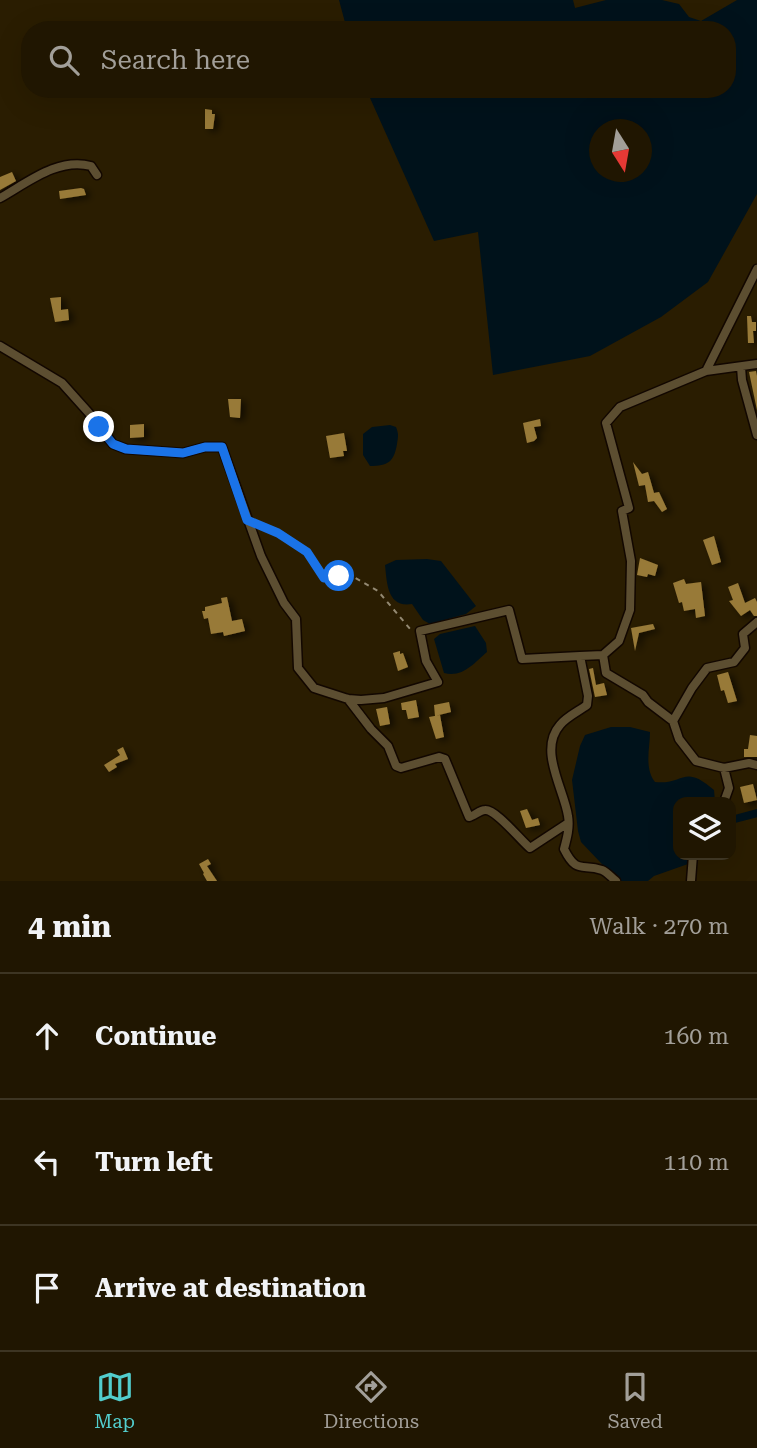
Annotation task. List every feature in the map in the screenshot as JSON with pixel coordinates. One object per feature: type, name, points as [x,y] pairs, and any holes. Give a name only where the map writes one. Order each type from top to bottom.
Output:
[{"type":"street","points":[[0,198],[47,170],[83,164],[91,166],[97,174]]},
{"type":"street","points":[[706,371],[757,269]]},
{"type":"street","points":[[0,346],[62,383],[113,444],[126,449],[183,453],[205,447],[222,447],[247,520],[278,591],[296,619],[298,668],[314,688],[348,699],[361,700],[384,698],[438,682],[426,661],[420,631],[509,610],[522,659],[603,655],[619,641],[631,610],[632,585],[631,561],[622,511],[629,508],[606,423],[620,407],[706,371],[757,364]]},
{"type":"street","points":[[741,367],[757,435]]},
{"type":"street","points":[[673,721],[706,668],[734,662],[746,648],[743,634],[757,622]]},
{"type":"street","points":[[603,655],[606,673],[643,695],[673,721],[679,739],[696,761],[723,768],[749,762],[757,765]]},
{"type":"street","points":[[580,656],[588,696],[587,705],[560,725],[551,743],[555,771],[568,816],[564,849],[570,860],[582,869],[603,870],[617,881]]},
{"type":"street","points":[[348,699],[370,729],[388,746],[396,766],[401,768],[439,757],[445,759],[469,817],[484,810],[489,811],[508,825],[530,848],[568,823]]},
{"type":"street","points":[[723,768],[729,788],[726,797]]},
{"type":"street","points":[[691,881],[693,860]]},
{"type":"path","points":[[247,520],[278,533],[307,552],[324,578],[352,576],[378,591],[394,607],[408,629],[420,631]]},
{"type":"water","points":[[339,0],[573,0],[575,8],[606,0],[662,0],[679,4],[689,17],[701,21],[345,21]]},
{"type":"water","points":[[737,0],[757,0],[757,194],[708,282],[661,317],[590,356],[493,375],[478,232],[434,241],[370,98],[736,98],[736,21],[701,21]]},
{"type":"water","points":[[372,427],[396,427],[398,434],[394,455],[386,464],[370,466],[363,455],[363,434]]},
{"type":"water","points":[[396,560],[441,561],[476,606],[466,614],[430,624],[423,620],[412,604],[404,604],[393,598],[385,565]]},
{"type":"water","points":[[475,626],[486,643],[487,652],[463,671],[444,673],[434,639],[440,634]]},
{"type":"water","points":[[611,727],[630,727],[650,732],[649,764],[655,782],[690,776],[714,790],[715,797],[673,797],[673,860],[690,860],[688,864],[654,876],[648,881],[618,881],[581,842],[572,780],[585,735]]},
{"type":"building","points":[[205,109],[212,110],[212,114],[215,114],[213,129],[205,129]]},
{"type":"building","points":[[12,172],[16,181],[0,190],[0,177]]},
{"type":"building","points":[[81,188],[86,195],[60,199],[59,191]]},
{"type":"building","points":[[61,297],[61,310],[68,309],[69,320],[55,322],[50,298]]},
{"type":"building","points":[[747,316],[751,316],[752,322],[756,322],[756,331],[753,331],[754,343],[748,343]]},
{"type":"building","points":[[756,371],[757,376],[757,410],[749,372]]},
{"type":"building","points":[[228,399],[241,399],[240,418],[230,417]]},
{"type":"building","points":[[540,419],[541,426],[534,427],[537,438],[527,443],[523,423]]},
{"type":"building","points":[[144,424],[144,437],[130,438],[130,425]]},
{"type":"building","points":[[344,433],[347,451],[343,451],[344,456],[330,458],[326,436]]},
{"type":"building","points":[[633,462],[642,474],[648,472],[654,493],[659,492],[667,509],[662,512],[654,501],[648,502],[645,485],[639,486]]},
{"type":"building","points":[[714,536],[721,562],[712,565],[703,540]]},
{"type":"building","points":[[640,558],[658,565],[655,576],[637,575]]},
{"type":"building","points":[[684,579],[686,584],[701,582],[705,616],[696,618],[695,609],[684,611],[682,602],[679,603],[673,583]]},
{"type":"building","points":[[738,583],[745,603],[755,598],[757,616],[750,610],[741,616],[729,601],[733,600],[728,587]]},
{"type":"building","points":[[227,597],[232,621],[242,619],[245,631],[224,636],[223,632],[211,634],[208,618],[204,619],[202,611],[205,611],[205,607],[222,603],[221,598]]},
{"type":"building","points":[[653,624],[655,629],[639,633],[635,651],[631,628]]},
{"type":"building","points":[[400,651],[408,667],[398,671],[393,653]]},
{"type":"building","points":[[593,668],[596,685],[604,683],[607,695],[595,697],[589,669]]},
{"type":"building","points":[[728,672],[737,701],[728,703],[724,690],[721,691],[717,675]]},
{"type":"building","points":[[416,700],[419,717],[408,719],[401,703]]},
{"type":"building","points":[[449,702],[451,712],[435,716],[434,705]]},
{"type":"building","points":[[387,707],[390,724],[380,726],[376,709]]},
{"type":"building","points":[[440,715],[444,737],[436,739],[429,717]]},
{"type":"building","points":[[750,735],[757,736],[757,757],[744,757],[744,749],[748,749]]},
{"type":"building","points":[[123,747],[128,759],[115,764],[117,767],[109,772],[104,765],[120,755],[117,750]]},
{"type":"building","points":[[753,784],[757,800],[744,803],[740,787]]},
{"type":"building","points":[[527,809],[532,820],[538,818],[540,825],[526,828],[520,811]]},
{"type":"building","points":[[208,859],[211,864],[207,866],[217,881],[207,881],[203,874],[199,864]]},
{"type":"waterway","points":[[736,819],[757,813]]},
{"type":"route","points":[[99,427],[113,444],[126,449],[183,453],[205,447],[222,447],[247,520],[278,533],[307,552],[324,578],[339,576]]}]
